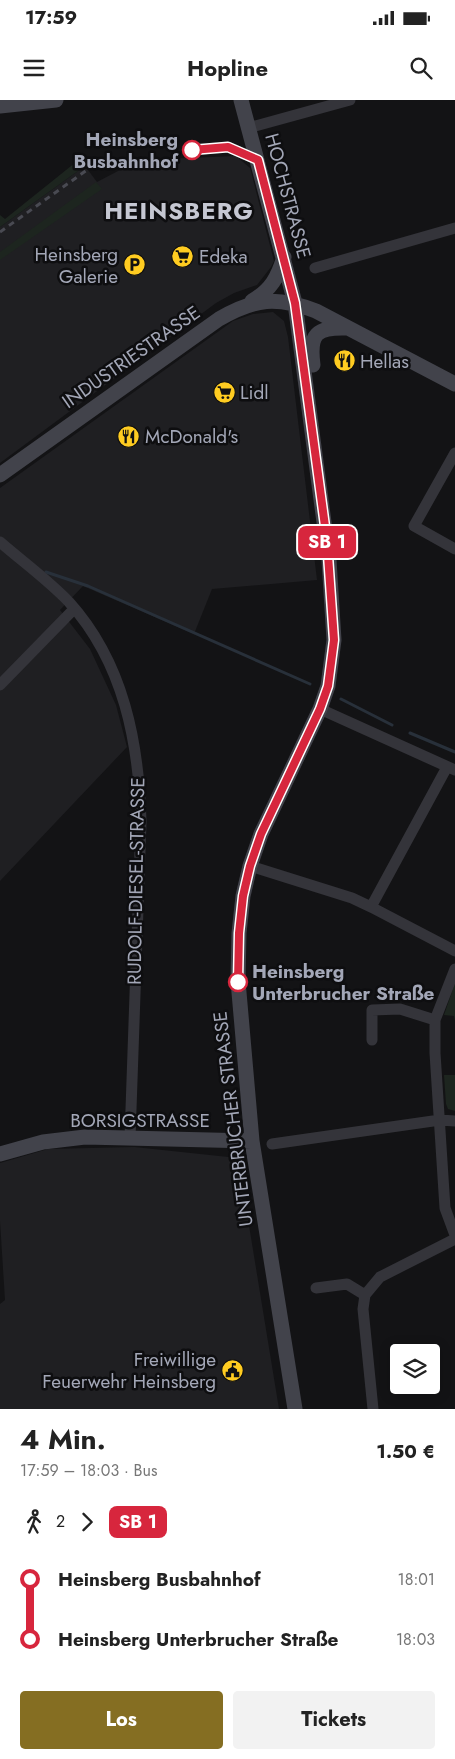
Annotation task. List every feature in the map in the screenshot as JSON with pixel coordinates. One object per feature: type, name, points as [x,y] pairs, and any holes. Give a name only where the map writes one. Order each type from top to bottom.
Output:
[{"type":"street","points":[[0,106],[56,100]]},
{"type":"street","name":"HOCHSTRASSE","points":[[241,100],[254,126],[295,303]]},
{"type":"street","points":[[254,126],[350,100]]},
{"type":"street","points":[[315,268],[455,228]]},
{"type":"street","points":[[242,306],[264,294],[278,278],[284,257]]},
{"type":"street","name":"INDUSTRIESTRASSE","points":[[0,475],[125,385],[242,306],[259,301],[295,303]]},
{"type":"street","points":[[295,303],[455,384]]},
{"type":"street","name":"UNTERBRUCHER STRASSE","points":[[295,303],[314,434],[329,560],[334,640],[328,686],[320,709],[261,834],[250,866],[243,896],[239,933],[238,981],[252,1141],[295,1409]]},
{"type":"street","points":[[314,434],[316,396],[311,346],[314,337],[324,329],[349,329]]},
{"type":"street","points":[[455,453],[414,526],[455,549]]},
{"type":"street","name":"RUDOLF-DIESEL-STRASSE","points":[[0,542],[46,580],[74,609],[107,661],[122,696],[132,731],[140,781],[141,822],[130,1138]]},
{"type":"street","points":[[0,685],[74,609]]},
{"type":"street","points":[[320,709],[451,768],[371,907]]},
{"type":"street","points":[[250,866],[352,898],[455,951]]},
{"type":"street","points":[[374,1409],[363,1309],[365,1295],[380,1278],[455,1237],[445,1208],[437,1089],[435,1020],[455,969]]},
{"type":"street","points":[[372,1040],[372,1010],[400,1009],[435,1020]]},
{"type":"street","points":[[272,1144],[440,1120],[455,1121]]},
{"type":"street","name":"BORSIGSTRASSE","points":[[0,1154],[43,1142],[85,1137],[252,1141]]},
{"type":"street","points":[[316,1288],[347,1284],[365,1295]]},
{"type":"shaded area","points":[[236,156],[250,168],[274,261],[271,267],[257,285],[234,293],[216,303],[0,463],[0,227],[85,166],[97,182],[139,160]]},
{"type":"shaded area","points":[[76,162],[85,166],[0,227],[0,215],[5,219]]},
{"type":"shaded area","points":[[96,182],[102,189],[0,260],[0,252]]},
{"type":"shaded area","points":[[273,312],[284,321],[288,337],[317,580],[212,589],[194,634],[83,586],[60,610],[90,649],[116,705],[127,747],[0,881],[0,488],[233,321],[253,314]]},
{"type":"shaded area","points":[[455,983],[455,1021],[454,1016],[444,1015]]},
{"type":"shaded area","points":[[444,1075],[455,1075],[455,1111],[448,1109],[446,1104]]},
{"type":"shaded area","points":[[134,1147],[238,1158],[279,1409],[0,1409],[0,1304],[5,1300],[0,1221],[0,1163],[48,1149]]},
{"type":"waterway","points":[[46,572],[88,586],[310,684]]},
{"type":"waterway","points":[[341,699],[392,725]]},
{"type":"waterway","points":[[410,733],[455,752]]},
{"type":"railway","points":[[0,232],[87,170]]},
{"type":"bus line","points":[[192,150],[228,147],[258,160],[292,285],[295,303],[327,541],[334,640],[333,662],[328,686],[320,709],[261,834],[250,866],[243,896],[239,933],[238,982]]},
{"type":"place","name":"Heinsberg Busbahnhof","points":[[192,150]]},
{"type":"place","name":"Edeka","points":[[183,256]]},
{"type":"place","name":"Heinsberg Galerie","points":[[134,265]]},
{"type":"place","name":"Hellas","points":[[344,361]]},
{"type":"place","name":"Lidl","points":[[224,392]]},
{"type":"place","name":"McDonald's","points":[[129,436]]},
{"type":"place","name":"Heinsberg Unterbrucher Straße","points":[[238,982]]},
{"type":"place","name":"Freiwillige Feuerwehr Heinsberg","points":[[232,1370]]},
{"type":"district","name":"HEINSBERG","points":[[179,210]]}]
